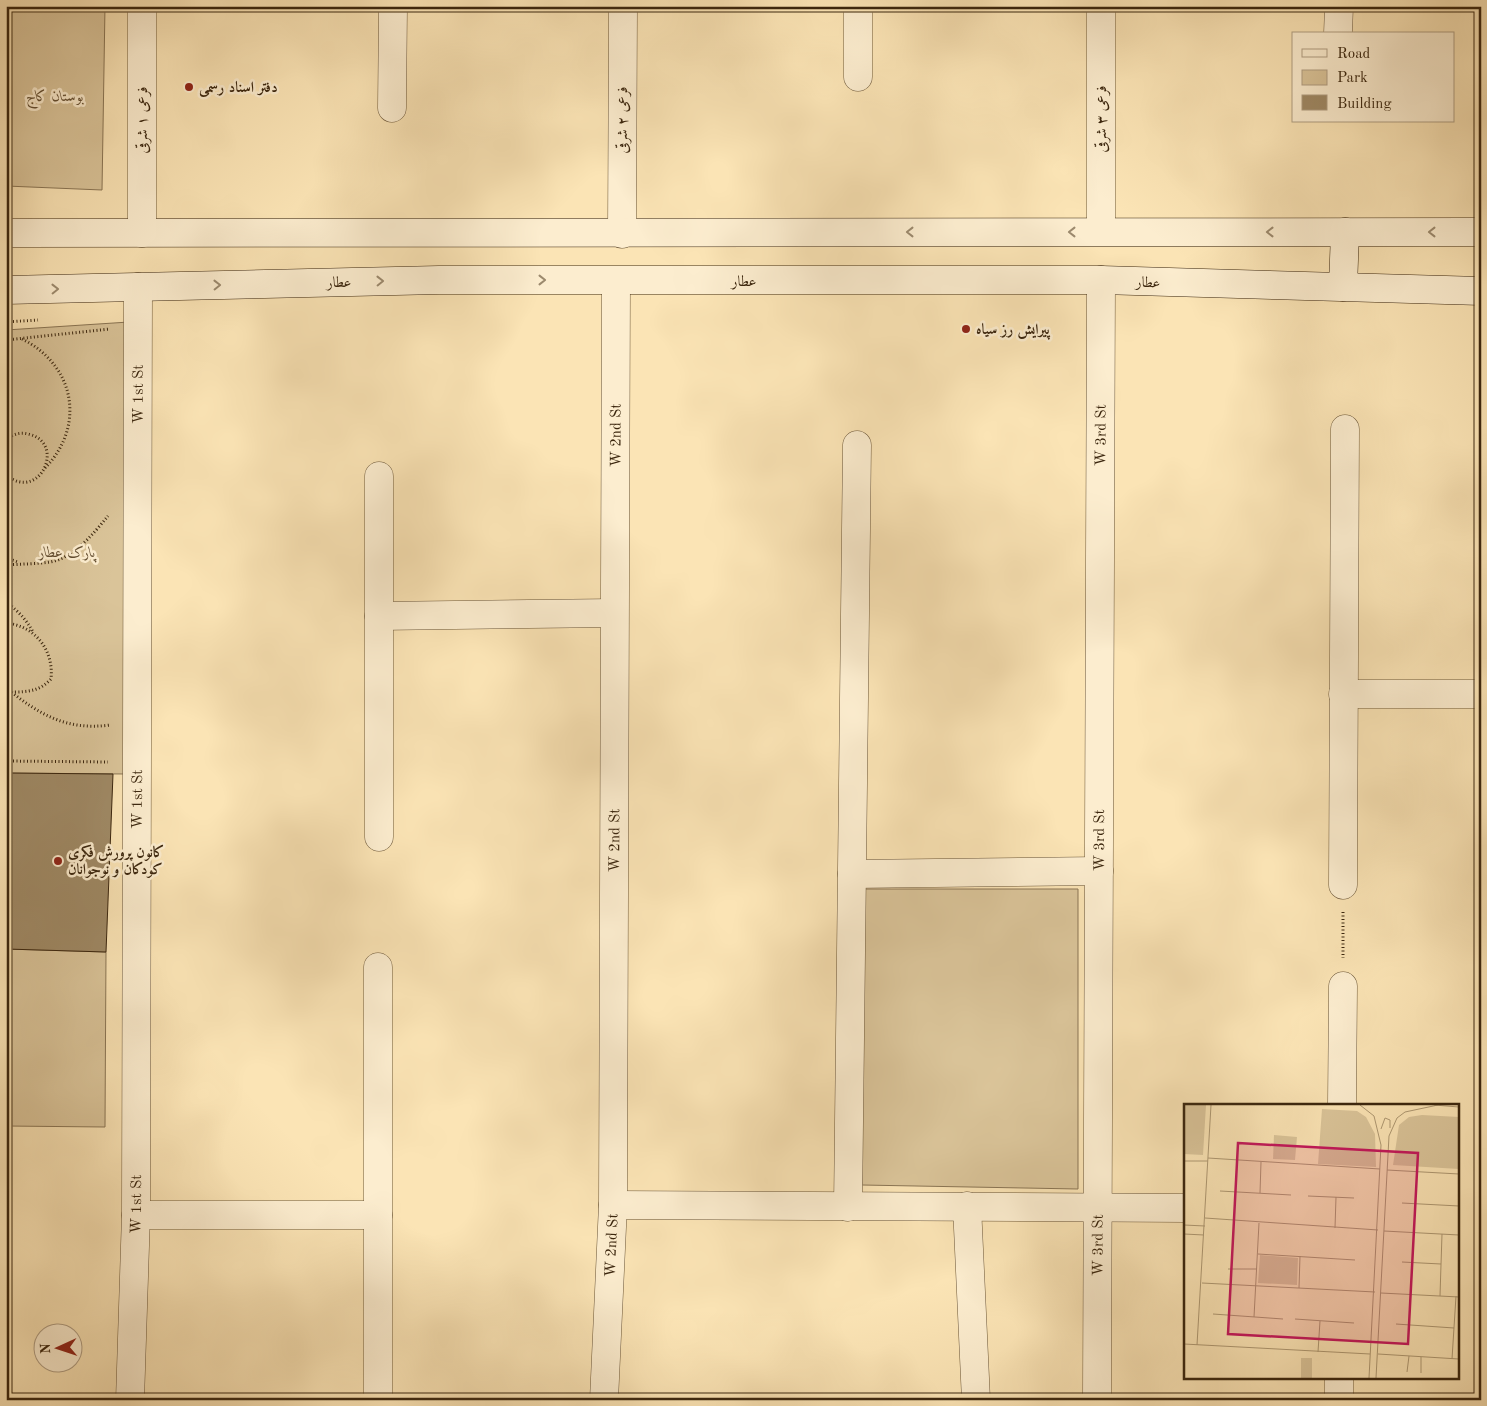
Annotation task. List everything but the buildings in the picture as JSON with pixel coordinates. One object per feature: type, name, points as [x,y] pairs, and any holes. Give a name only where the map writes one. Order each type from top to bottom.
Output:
[{"type":"street","name":"فرعی ۱ شرقی","points":[[142,6],[142,233]]},
{"type":"street","points":[[392,108],[393,6]]},
{"type":"street","name":"فرعی ۲ شرقی","points":[[622,234],[623,6]]},
{"type":"street","points":[[858,6],[858,77]]},
{"type":"street","name":"فرعی ۳ شرقی","points":[[1101,6],[1101,232]]},
{"type":"street","points":[[1338,32],[1339,6]]},
{"type":"street","points":[[1343,287],[1346,232]]},
{"type":"street","points":[[6,233],[1481,232]]},
{"type":"street","name":"عطار","points":[[6,290],[438,280],[1101,280],[1481,291]]},
{"type":"street","name":"W 3rd St","points":[[1097,1400],[1101,280]]},
{"type":"street","name":"W 2nd St","points":[[604,1400],[613,1205],[616,281]]},
{"type":"street","name":"W 1st St","points":[[130,1400],[136,1215],[138,287]]},
{"type":"street","points":[[1343,885],[1345,429]]},
{"type":"street","points":[[848,1207],[857,445]]},
{"type":"street","points":[[379,476],[379,837]]},
{"type":"street","points":[[379,616],[614,613]]},
{"type":"street","points":[[1344,694],[1481,694]]},
{"type":"street","points":[[852,874],[1099,871]]},
{"type":"street","points":[[378,968],[378,1400]]},
{"type":"street","points":[[1342,1104],[1343,986]]},
{"type":"street","points":[[613,1205],[848,1207],[1098,1206],[1184,1208]]},
{"type":"street","points":[[966,1206],[976,1400]]},
{"type":"street","points":[[136,1215],[378,1215]]},
{"type":"street","points":[[1339,1378],[1339,1400]]},
{"type":"path","points":[[6,340],[119,328]]},
{"type":"path","points":[[6,475],[15,481],[24,482],[32,481],[39,476],[56,456],[64,442],[71,415],[68,391],[56,367],[32,344],[22,339]]},
{"type":"path","points":[[6,440],[17,434],[24,433],[39,438],[47,453],[48,461],[45,468]]},
{"type":"path","points":[[6,564],[51,562],[74,551],[114,509]]},
{"type":"path","points":[[6,558],[24,563]]},
{"type":"path","points":[[6,602],[27,620],[35,635]]},
{"type":"path","points":[[6,623],[28,629],[42,642],[51,661],[51,680],[40,689],[30,692],[12,692]]},
{"type":"path","points":[[6,688],[45,716],[59,722],[76,726],[106,726]]},
{"type":"path","points":[[6,761],[115,762]]},
{"type":"path","points":[[1343,885],[1343,986]]},
{"type":"green space","name":"بوستان کاج","points":[[6,6],[105,6],[102,190],[6,186]]},
{"type":"green space","name":"پارک عطار","points":[[129,322],[125,774],[6,773],[6,330]]},
{"type":"green space","points":[[863,889],[1078,889],[1078,1189],[862,1185]]},
{"type":"green space","points":[[6,949],[106,952],[105,1127],[6,1126]]},
{"type":"place","name":"دفتر اسناد رسمی","points":[[189,87]]},
{"type":"place","name":"پیرایش رز سیاه","points":[[966,329]]},
{"type":"place","name":"کانون پرورش فکری کودکان و نوجوانان","points":[[58,861]]}]
